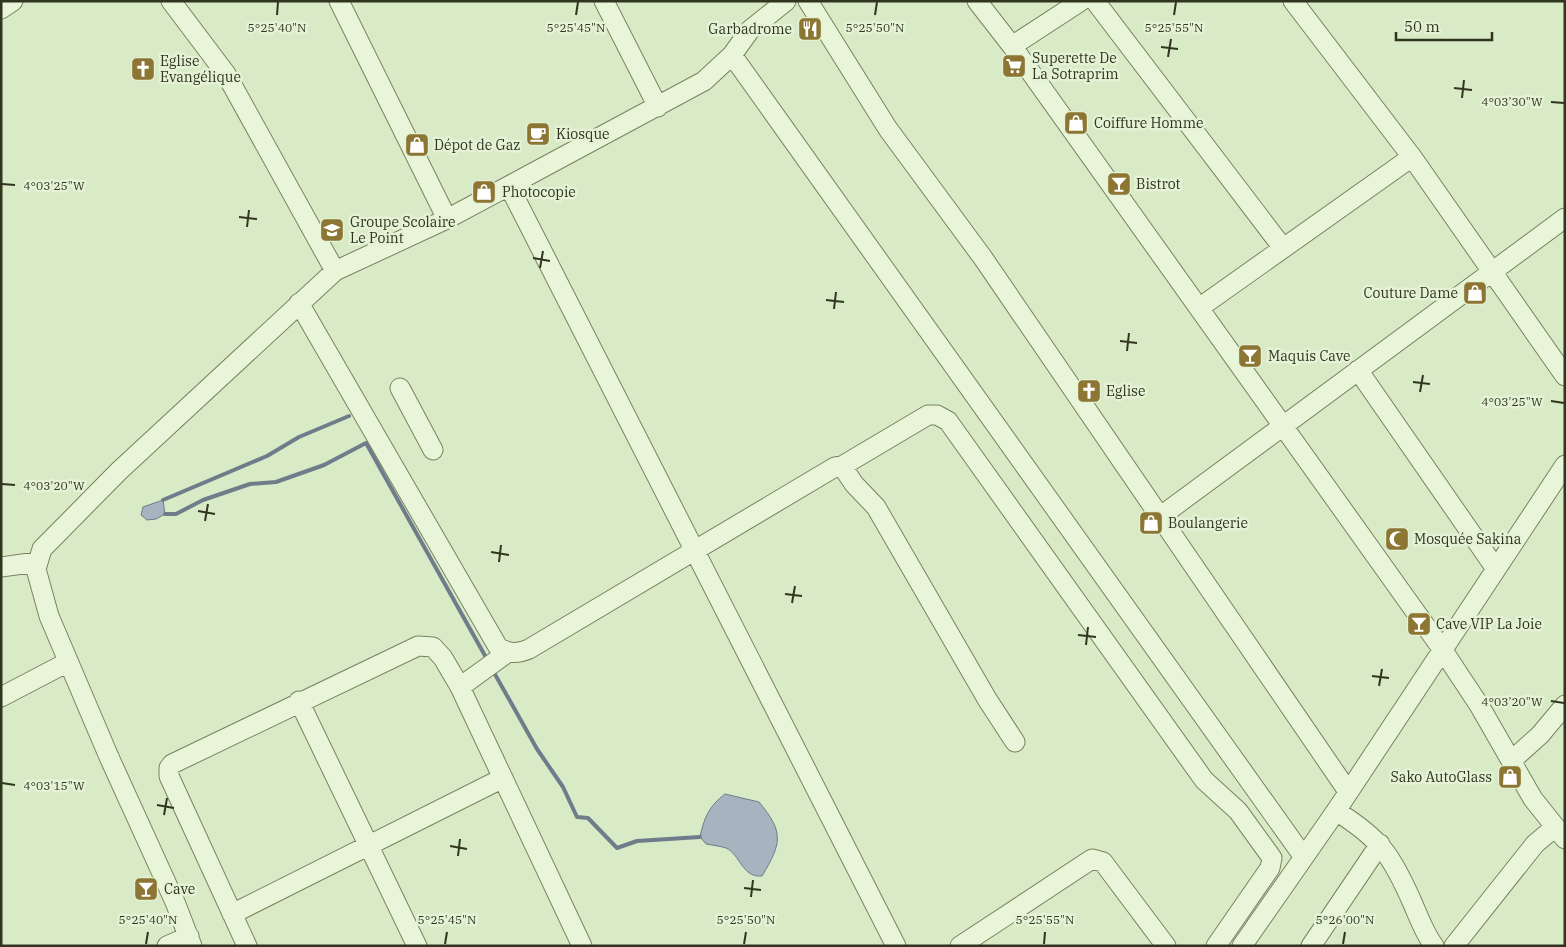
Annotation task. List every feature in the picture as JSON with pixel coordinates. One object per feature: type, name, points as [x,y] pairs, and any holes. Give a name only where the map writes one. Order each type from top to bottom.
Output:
[{"type":"street","points":[[1,9],[13,1]]},
{"type":"street","points":[[171,1],[226,74],[336,271]]},
{"type":"street","points":[[339,1],[447,219]]},
{"type":"street","points":[[604,1],[658,107]]},
{"type":"street","points":[[167,946],[190,941],[49,616],[36,569],[42,549],[119,471],[299,303],[336,271],[447,219],[709,78],[732,55],[750,30],[786,1]]},
{"type":"street","points":[[808,1],[888,129],[983,258],[1347,790]]},
{"type":"street","points":[[977,1],[1012,46],[1442,649],[1479,705],[1533,799],[1560,833],[1535,844],[1454,946]]},
{"type":"street","points":[[1012,46],[1082,1]]},
{"type":"street","points":[[1095,1],[1283,248]]},
{"type":"street","points":[[1293,1],[1412,157],[1565,376]]},
{"type":"street","points":[[732,55],[1303,856]]},
{"type":"street","points":[[1199,308],[1412,157]]},
{"type":"street","points":[[509,186],[896,946]]},
{"type":"street","points":[[1160,516],[1565,218]]},
{"type":"street","points":[[299,303],[498,648],[508,653],[519,653],[529,649],[835,467],[842,466],[928,415],[937,415],[948,421],[1204,780],[1238,811],[1272,858],[1270,868],[1216,946]]},
{"type":"street","points":[[1358,370],[1496,569]]},
{"type":"street","points":[[400,388],[433,450]]},
{"type":"street","points":[[1242,946],[1336,810],[1347,790],[1565,465]]},
{"type":"street","points":[[842,466],[854,484],[876,507],[987,699],[1015,742]]},
{"type":"street","points":[[1,566],[37,562]]},
{"type":"street","points":[[247,946],[168,776],[169,768],[172,764],[299,701],[418,646],[432,647],[443,658],[460,687],[582,946]]},
{"type":"street","points":[[460,687],[508,653]]},
{"type":"street","points":[[1,697],[68,662]]},
{"type":"street","points":[[299,701],[417,946]]},
{"type":"street","points":[[1510,761],[1540,735],[1565,705]]},
{"type":"street","points":[[232,914],[369,847],[503,778]]},
{"type":"street","points":[[1336,810],[1363,828],[1380,844],[1396,866],[1434,946]]},
{"type":"street","points":[[1312,946],[1380,844]]},
{"type":"street","points":[[960,946],[1085,859],[1103,862],[1166,946]]},
{"type":"shaded area","points":[[163,500],[165,514],[156,519],[147,520],[141,515],[143,507]]},
{"type":"shaded area","points":[[725,794],[759,802],[773,822],[777,838],[776,846],[769,865],[762,876],[755,876],[746,870],[731,851],[719,846],[706,844],[700,837],[708,813]]},
{"type":"waterway","points":[[163,500],[267,456],[299,437],[349,416]]},
{"type":"waterway","points":[[165,514],[176,514],[203,500],[250,484],[276,482],[324,465],[366,443],[488,661]]},
{"type":"waterway","points":[[492,669],[537,749],[563,787],[577,817],[588,818],[617,848],[637,841],[700,837]]},
{"type":"place","name":"Garbadrome","points":[[810,29]]},
{"type":"place","name":"Superette De La Sotraprim","points":[[1014,66]]},
{"type":"place","name":"Eglise Evangélique","points":[[143,69]]},
{"type":"place","name":"Coiffure Homme","points":[[1076,123]]},
{"type":"place","name":"Kiosque","points":[[538,134]]},
{"type":"place","name":"Dépot de Gaz","points":[[417,145]]},
{"type":"place","name":"Bistrot","points":[[1119,184]]},
{"type":"place","name":"Photocopie","points":[[484,192]]},
{"type":"place","name":"Groupe Scolaire Le Point","points":[[332,230]]},
{"type":"place","name":"Couture Dame","points":[[1475,293]]},
{"type":"place","name":"Maquis Cave","points":[[1250,356]]},
{"type":"place","name":"Eglise","points":[[1089,391]]},
{"type":"place","name":"Boulangerie","points":[[1151,523]]},
{"type":"place","name":"Mosquée Sakina","points":[[1397,539]]},
{"type":"place","name":"Cave VIP La Joie","points":[[1419,624]]},
{"type":"place","name":"Sako AutoGlass","points":[[1510,777]]},
{"type":"place","name":"Cave","points":[[146,889]]}]
